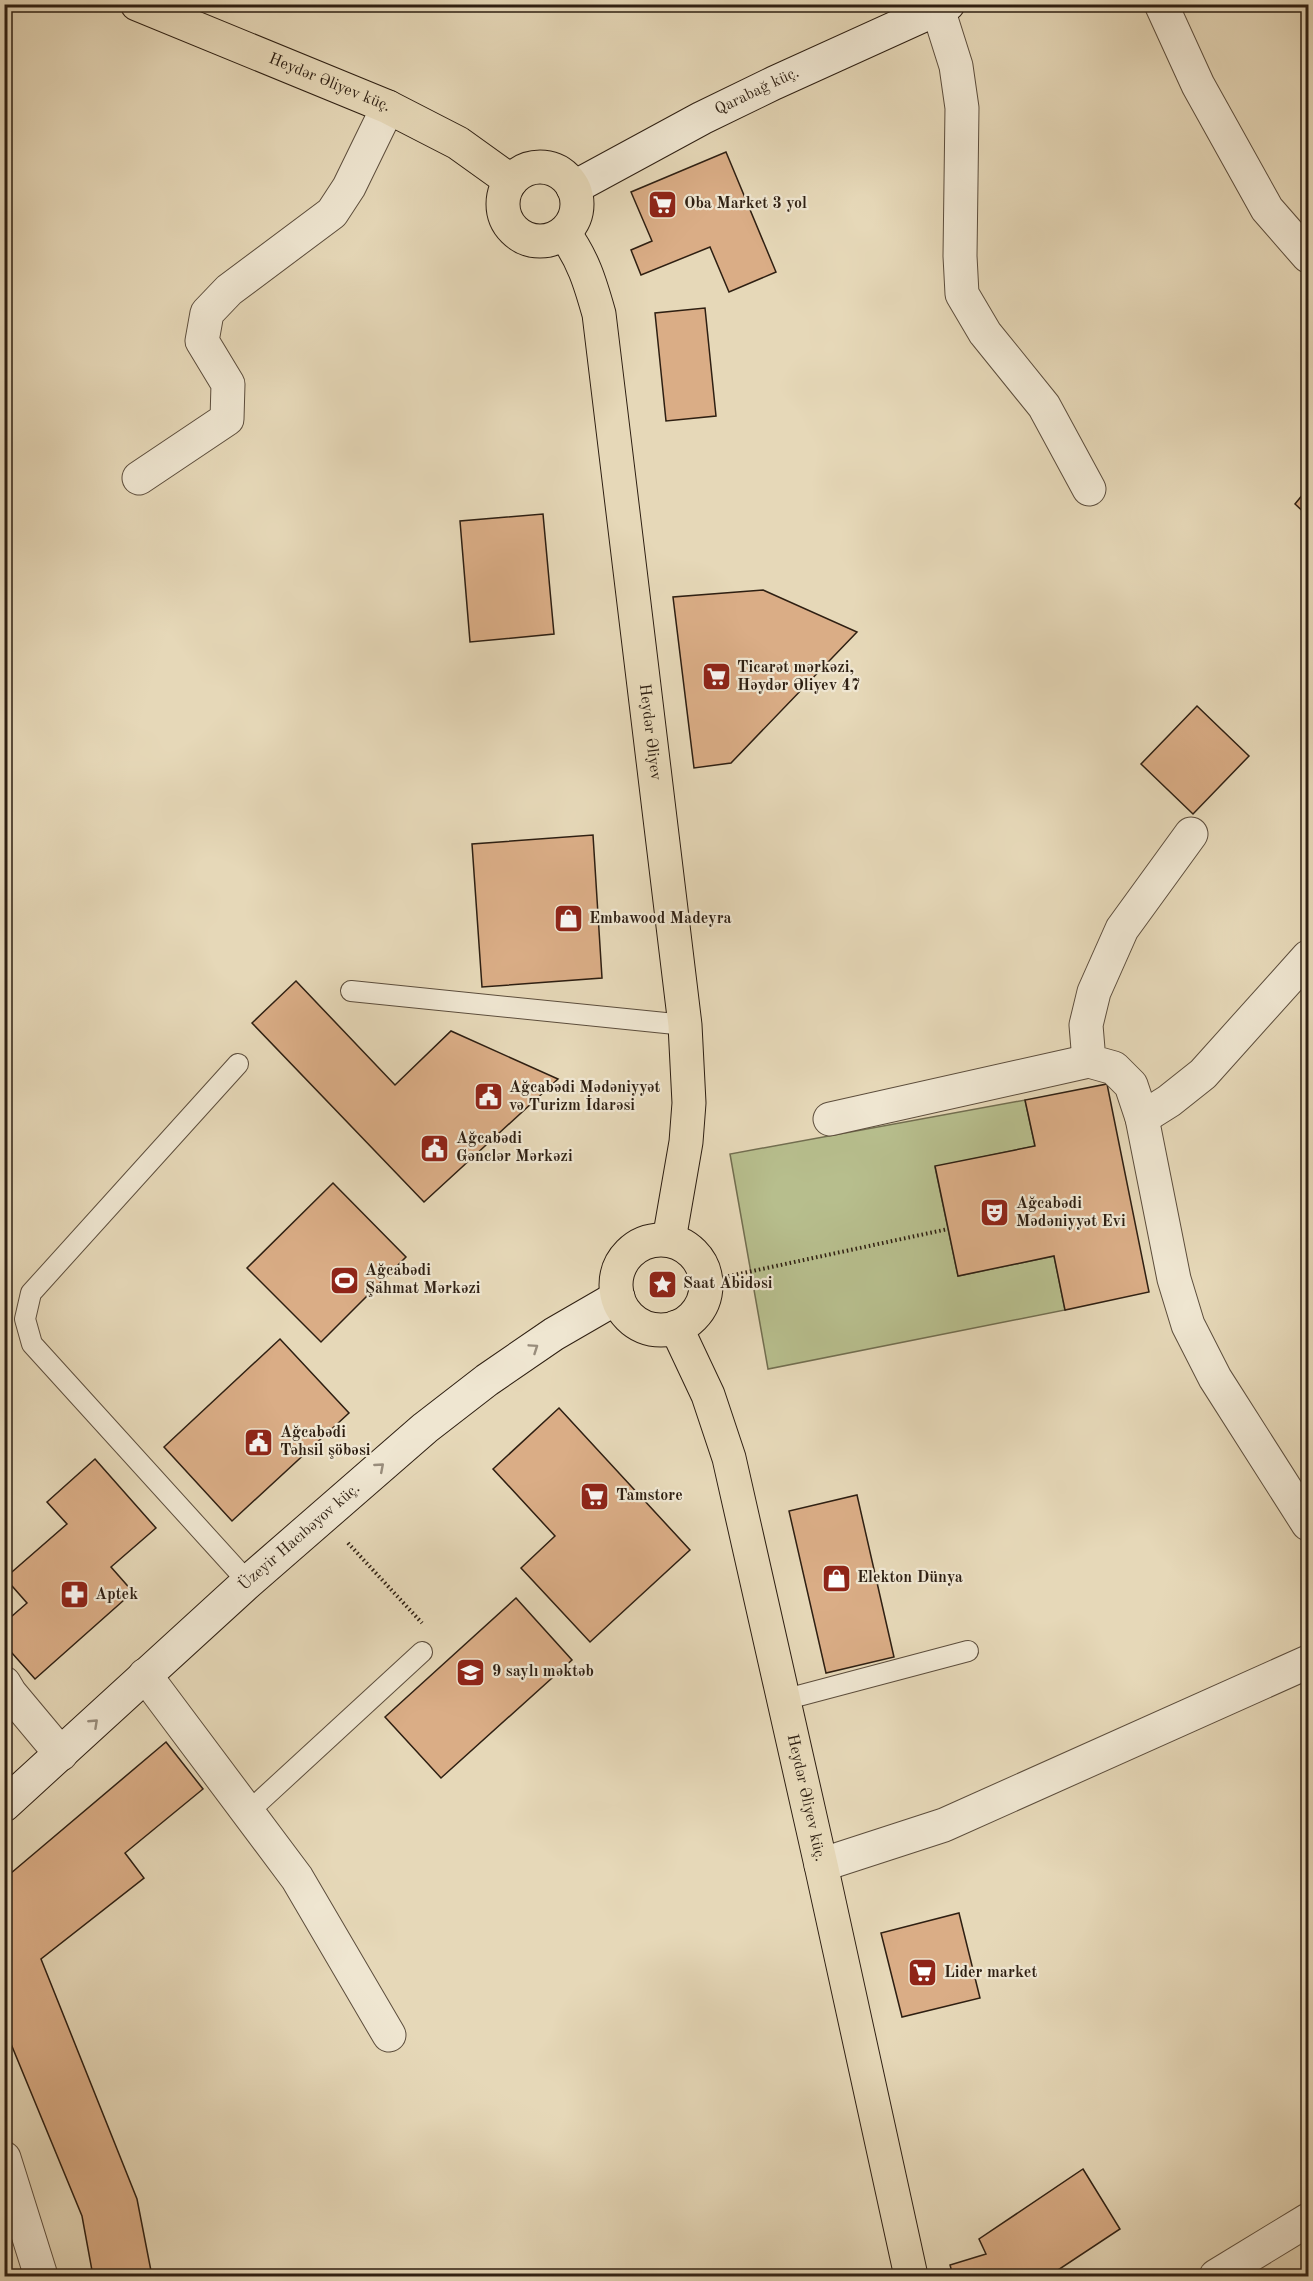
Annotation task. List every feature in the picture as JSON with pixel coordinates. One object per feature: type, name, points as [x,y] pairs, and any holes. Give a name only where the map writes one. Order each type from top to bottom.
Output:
[{"type":"main road","name":"Heydər Əliyev küç.","points":[[137,4],[388,107],[458,143],[511,182]]},
{"type":"main road","points":[[543,167],[565,178],[573,188],[576,212],[564,233],[553,239],[530,240],[519,235],[510,227],[503,204],[505,192],[520,173],[543,167]]},
{"type":"main road","name":"Heydər Əliyev","points":[[564,233],[579,255],[591,284],[599,314],[686,1025],[689,1103],[687,1142],[669,1240]]},
{"type":"main road","points":[[654,1240],[669,1240],[683,1245],[695,1254],[703,1267],[706,1281],[705,1295],[700,1310],[689,1320],[676,1327],[662,1330],[647,1328],[629,1316],[618,1297],[616,1281],[620,1267],[628,1255],[640,1245],[654,1240]]},
{"type":"main road","name":"Heydər Əliyev küç.","points":[[676,1327],[708,1395],[721,1430],[821,1865],[911,2277]]},
{"type":"street","points":[[1161,4],[1198,85],[1267,209],[1308,256]]},
{"type":"street","points":[[943,7],[956,66],[962,108],[960,256],[962,294],[985,333],[1044,406],[1089,489]]},
{"type":"street","name":"Qarabağ küç.","points":[[573,188],[702,118],[943,7]]},
{"type":"street","points":[[139,478],[227,419],[228,384],[202,340],[207,313],[229,290],[332,213],[349,187],[388,107]]},
{"type":"street","points":[[1089,1061],[1086,1025],[1094,992],[1122,929],[1191,834]]},
{"type":"street","points":[[1142,1118],[1169,1101],[1203,1074],[1308,957]]},
{"type":"street","points":[[830,1119],[1089,1061],[1114,1068],[1131,1085],[1142,1118],[1174,1279],[1188,1325],[1215,1378],[1308,1524]]},
{"type":"street","name":"Üzeyir Hacıbəyov küç.","points":[[4,1805],[248,1582],[425,1428],[487,1380],[554,1334],[618,1297]]},
{"type":"street","points":[[821,1865],[944,1825],[1308,1662]]},
{"type":"street","points":[[145,1675],[297,1878],[389,2035]]},
{"type":"street","points":[[4,1683],[61,1754]]},
{"type":"street","points":[[4,2158],[41,2277]]},
{"type":"street","points":[[1216,2277],[1308,2220]]},
{"type":"lane","points":[[351,991],[686,1025]]},
{"type":"lane","points":[[238,1064],[31,1293],[25,1318],[32,1344],[248,1582]]},
{"type":"lane","points":[[783,1700],[968,1651]]},
{"type":"lane","points":[[247,1813],[422,1652]]},
{"type":"path","points":[[706,1281],[948,1229]]},
{"type":"path","points":[[323,1516],[428,1630]]},
{"type":"green space","points":[[1025,1100],[1035,1146],[935,1167],[958,1276],[1054,1256],[1065,1310],[768,1369],[730,1154]]},
{"type":"building","points":[[726,152],[776,272],[729,292],[710,247],[641,275],[631,250],[652,241],[631,192]]},
{"type":"building","points":[[705,308],[716,416],[666,421],[655,313]]},
{"type":"building","points":[[1308,488],[1308,516],[1295,504]]},
{"type":"building","points":[[543,514],[554,634],[470,642],[460,521]]},
{"type":"building","points":[[763,590],[857,632],[731,763],[694,768],[673,597]]},
{"type":"building","points":[[1197,706],[1249,756],[1193,814],[1141,764]]},
{"type":"building","points":[[593,835],[602,978],[482,987],[472,844]]},
{"type":"building","points":[[296,981],[395,1085],[451,1031],[558,1079],[424,1202],[252,1023]]},
{"type":"building","points":[[1107,1084],[1149,1292],[1065,1310],[1054,1256],[958,1276],[935,1166],[1035,1146],[1025,1100]]},
{"type":"building","points":[[333,1183],[406,1257],[321,1342],[247,1268]]},
{"type":"building","points":[[280,1339],[349,1413],[232,1521],[164,1447]]},
{"type":"building","points":[[559,1408],[690,1550],[590,1642],[521,1568],[555,1536],[493,1469]]},
{"type":"building","points":[[95,1459],[156,1528],[111,1567],[133,1592],[35,1679],[4,1644],[4,1623],[27,1603],[5,1578],[67,1524],[47,1502]]},
{"type":"building","points":[[857,1495],[894,1657],[826,1673],[789,1511]]},
{"type":"building","points":[[516,1598],[572,1660],[441,1778],[385,1717]]},
{"type":"building","points":[[166,1742],[203,1789],[125,1853],[144,1878],[41,1959],[137,2199],[152,2276],[93,2276],[82,2216],[4,2027],[4,1879]]},
{"type":"building","points":[[959,1913],[980,1998],[902,2017],[881,1933]]},
{"type":"building","points":[[1083,2169],[1120,2229],[1049,2276],[953,2276],[950,2265],[986,2254],[979,2239]]},
{"type":"place","name":"Oba Market 3 yol","points":[[663,204]]},
{"type":"place","name":"Ticarət mərkəzi, Həydər Əliyev 47","points":[[716,677]]},
{"type":"place","name":"Embawood Madeyra","points":[[568,919]]},
{"type":"place","name":"Ağcabədi Mədəniyyət və Turizm İdarəsi","points":[[488,1097]]},
{"type":"place","name":"Ağcabədi Gənclər Mərkəzi","points":[[435,1148]]},
{"type":"place","name":"Ağcabədi Mədəniyyət Evi","points":[[995,1213]]},
{"type":"place","name":"Ağcabədi Şahmat Mərkəzi","points":[[344,1280]]},
{"type":"place","name":"Saat Abidəsi","points":[[662,1284]]},
{"type":"place","name":"Ağcabədi Təhsil şöbəsi","points":[[259,1442]]},
{"type":"place","name":"Tamstore","points":[[595,1496]]},
{"type":"place","name":"Elekton Dünya","points":[[836,1578]]},
{"type":"place","name":"Aptek","points":[[74,1595]]},
{"type":"place","name":"9 saylı məktəb","points":[[471,1672]]},
{"type":"place","name":"Lider market","points":[[923,1973]]}]
